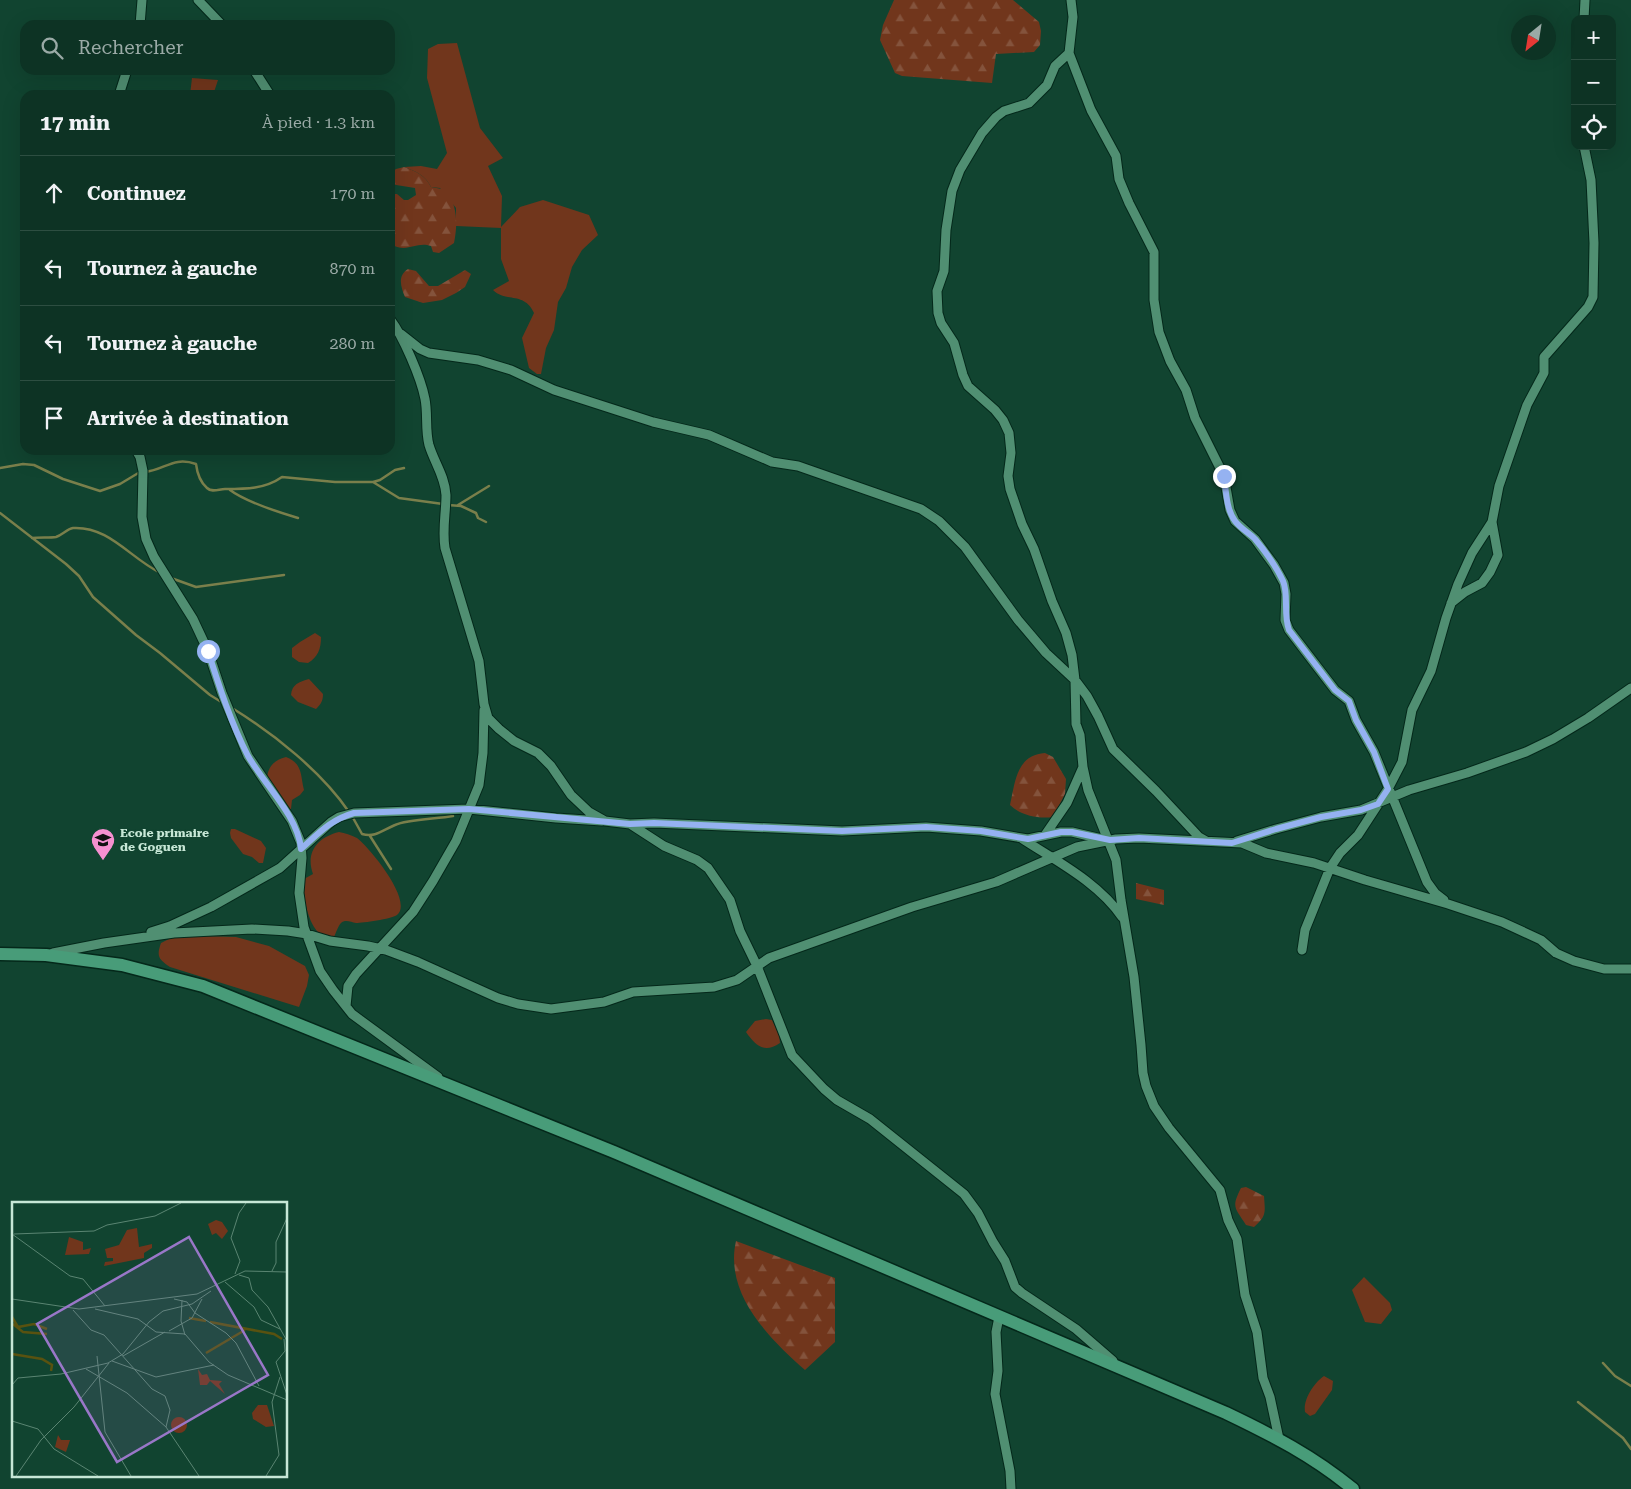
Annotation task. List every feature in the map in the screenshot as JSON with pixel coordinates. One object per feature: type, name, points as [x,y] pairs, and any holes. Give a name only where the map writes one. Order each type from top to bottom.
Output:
[{"type":"street","points":[[140,20],[142,0]]},
{"type":"street","points":[[198,0],[217,20]]},
{"type":"street","points":[[1071,0],[1072,17],[1069,53],[1091,110],[1116,156],[1119,179],[1129,203],[1154,252],[1154,300],[1159,332],[1170,362],[1186,390],[1195,418],[1224,476],[1230,510],[1235,521],[1255,539],[1284,582],[1286,594],[1285,620],[1289,630],[1335,690],[1349,701],[1356,720],[1374,752],[1426,882],[1448,904]]},
{"type":"street","points":[[1584,15],[1585,0]]},
{"type":"street","points":[[1069,53],[1055,66],[1047,85],[1029,103],[1004,111],[996,117],[982,133],[960,170],[952,191],[946,230],[944,271],[937,291],[937,301],[942,323],[954,343],[968,386],[1003,420],[1009,433],[1008,476],[1010,490],[1066,633],[1072,655],[1075,680],[1076,724],[1080,735],[1083,767],[1088,790],[1110,840],[1116,860],[1134,977],[1143,1073],[1146,1086],[1154,1106],[1168,1128],[1220,1190],[1228,1220],[1237,1238],[1245,1295],[1257,1332],[1263,1378],[1272,1406],[1279,1439]]},
{"type":"street","points":[[119,90],[125,75]]},
{"type":"street","points":[[257,75],[267,90]]},
{"type":"street","points":[[1451,604],[1465,592],[1482,583],[1498,555],[1492,522],[1499,486],[1527,405],[1544,373],[1544,357],[1588,307],[1593,297],[1594,243],[1591,180],[1585,150]]},
{"type":"street","points":[[346,1006],[348,986],[356,974],[413,912],[434,881],[456,841],[479,785],[482,753],[484,704],[479,661],[445,548],[443,534],[446,496],[444,479],[429,444],[425,400],[421,382],[395,327]]},
{"type":"street","points":[[398,332],[420,349],[429,353],[478,360],[511,370],[554,390],[653,422],[709,435],[772,462],[798,466],[922,509],[939,521],[965,547],[1018,620],[1046,653],[1075,680],[1087,696],[1113,749],[1199,837],[1206,841]]},
{"type":"street","points":[[139,455],[143,472],[142,517],[146,539],[154,557],[193,619],[208,651],[222,694],[248,756],[292,822],[301,843],[299,893],[307,934],[320,971],[352,1014],[371,1030],[451,1086]]},
{"type":"street","points":[[1390,794],[1402,762],[1412,710],[1431,671],[1451,604],[1472,553],[1492,522]]},
{"type":"street","points":[[1302,950],[1305,930],[1330,868],[1358,835],[1378,804],[1390,794],[1466,773],[1526,752],[1553,740],[1631,688]]},
{"type":"street","points":[[484,704],[488,718],[499,729],[514,742],[538,753],[551,766],[571,796],[589,812],[605,821]]},
{"type":"street","points":[[1045,835],[1067,803],[1083,767]]},
{"type":"street","points":[[1232,843],[1276,829],[1321,817],[1361,810],[1378,804]]},
{"type":"street","points":[[130,940],[170,926],[211,907],[280,868],[331,822],[339,817],[354,813],[469,809],[630,824],[654,823],[842,831],[926,827],[981,831],[1028,839],[1061,832],[1072,832],[1110,840]]},
{"type":"street","points":[[630,824],[664,846],[697,860],[708,868],[730,900],[740,931],[757,966],[787,1045],[792,1055],[801,1065],[837,1100],[870,1120],[964,1194],[978,1214],[1005,1261],[1015,1286],[1022,1293],[1076,1329],[1122,1370]]},
{"type":"street","points":[[1020,838],[1053,858],[1107,897],[1125,920]]},
{"type":"street","points":[[46,955],[174,933],[252,929],[307,934],[330,941],[380,948],[418,962],[498,998],[518,1004],[551,1009],[604,1002],[633,992],[714,987],[737,980],[769,958],[912,907],[996,882],[1077,847],[1110,840],[1139,838],[1250,845],[1279,857],[1314,863],[1502,922],[1542,940],[1556,953],[1574,961],[1604,969],[1631,969]]},
{"type":"street","points":[[0,954],[46,955],[122,965],[203,986],[614,1152],[1226,1414],[1279,1439],[1312,1458],[1353,1489]]},
{"type":"street","points":[[999,1317],[996,1332],[998,1371],[995,1394],[1010,1471],[1011,1489]]},
{"type":"green space","points":[[894,0],[1013,0],[1039,22],[1041,31],[1040,45],[1034,52],[996,54],[992,83],[902,76],[895,73],[880,40],[883,25]]},
{"type":"green space","points":[[457,43],[480,128],[503,158],[488,166],[502,196],[501,227],[520,207],[543,200],[589,215],[598,235],[582,250],[572,267],[566,288],[558,302],[554,330],[546,348],[541,374],[537,374],[529,368],[522,338],[534,313],[530,306],[520,299],[503,296],[493,290],[509,281],[501,259],[501,228],[456,226],[456,208],[440,188],[431,187],[420,174],[404,167],[421,166],[437,169],[447,153],[427,78],[428,49],[438,44]]},
{"type":"green space","points":[[192,78],[218,80],[215,90],[191,90]]},
{"type":"green space","points":[[404,167],[420,174],[431,187],[447,190],[456,215],[456,229],[454,243],[439,253],[433,252],[431,246],[425,245],[407,248],[395,246],[395,194],[404,200],[408,200],[416,195],[415,188],[395,185],[396,169]]},
{"type":"green space","points":[[408,269],[416,271],[429,286],[438,286],[465,270],[471,274],[465,287],[456,293],[442,300],[423,303],[405,297],[401,286],[401,278]]},
{"type":"green space","points":[[315,633],[321,637],[320,649],[317,655],[308,663],[299,662],[292,657],[292,648]]},
{"type":"green space","points":[[309,679],[323,694],[323,699],[316,709],[298,702],[291,695],[293,688],[297,684]]},
{"type":"green space","points":[[1045,753],[1053,757],[1066,779],[1065,794],[1053,817],[1042,818],[1019,812],[1010,805],[1018,771],[1022,765],[1035,755]]},
{"type":"green space","points":[[286,757],[298,766],[304,790],[292,800],[291,809],[287,809],[267,777],[269,769],[273,764]]},
{"type":"green space","points":[[231,829],[261,841],[266,848],[263,863],[259,863],[252,857],[243,854],[231,838]]},
{"type":"green space","points":[[339,832],[357,838],[371,852],[395,887],[400,898],[401,908],[397,915],[389,918],[360,923],[343,922],[334,937],[328,937],[317,931],[310,918],[305,901],[304,879],[313,874],[311,859],[315,847],[325,838]]},
{"type":"green space","points":[[1136,883],[1164,890],[1164,905],[1136,899]]},
{"type":"green space","points":[[200,936],[236,937],[269,946],[305,966],[309,975],[299,1007],[170,967],[163,962],[159,955],[161,943],[171,938]]},
{"type":"green space","points":[[772,1020],[779,1035],[780,1043],[769,1048],[756,1044],[746,1032],[755,1021]]},
{"type":"green space","points":[[1246,1187],[1264,1196],[1263,1217],[1254,1227],[1246,1225],[1235,1204],[1241,1188]]},
{"type":"green space","points":[[736,1241],[835,1278],[835,1342],[805,1370],[764,1329],[743,1297],[737,1279],[734,1260]]},
{"type":"green space","points":[[1364,1277],[1390,1303],[1392,1310],[1381,1324],[1365,1322],[1352,1290]]},
{"type":"green space","points":[[1324,1376],[1333,1381],[1332,1390],[1315,1414],[1310,1416],[1305,1412],[1307,1397],[1313,1387]]},
{"type":"waterway","points":[[145,472],[175,462],[196,464],[202,483],[213,491],[255,487],[269,484],[282,477],[335,482],[373,482],[380,480],[395,470],[404,468]]},
{"type":"waterway","points":[[0,468],[23,464],[34,465],[63,479],[100,491],[120,484],[140,472]]},
{"type":"waterway","points":[[373,482],[399,498],[443,504]]},
{"type":"waterway","points":[[458,505],[489,486]]},
{"type":"waterway","points":[[230,490],[253,503],[298,518]]},
{"type":"waterway","points":[[448,505],[461,506],[476,513],[478,518],[486,522]]},
{"type":"waterway","points":[[0,513],[66,564],[79,576],[93,597],[136,635],[210,695],[223,703]]},
{"type":"waterway","points":[[32,538],[56,537],[73,528],[98,532],[159,572]]},
{"type":"waterway","points":[[171,578],[196,587],[284,575]]},
{"type":"waterway","points":[[232,708],[264,729],[296,754],[325,782],[349,812]]},
{"type":"waterway","points":[[352,816],[362,834],[367,835],[379,833],[401,823],[453,816]]},
{"type":"waterway","points":[[370,836],[391,869]]},
{"type":"waterway","points":[[1603,1363],[1615,1376],[1631,1386]]},
{"type":"waterway","points":[[1578,1402],[1623,1438],[1631,1449]]},
{"type":"place","name":"Ecole primaire de Goguen","points":[[103,861]]},
{"type":"route","points":[[208,651],[222,694],[248,756],[292,822],[301,843],[301,849],[331,822],[339,817],[354,813],[469,809],[630,824],[654,823],[842,831],[926,827],[981,831],[1028,839],[1061,832],[1072,832],[1110,840],[1139,838],[1232,843],[1321,817],[1361,810],[1378,804],[1388,789],[1374,752],[1356,720],[1349,701],[1335,690],[1289,630],[1285,620],[1286,594],[1284,582],[1255,539],[1235,521],[1230,510],[1224,476]]}]
